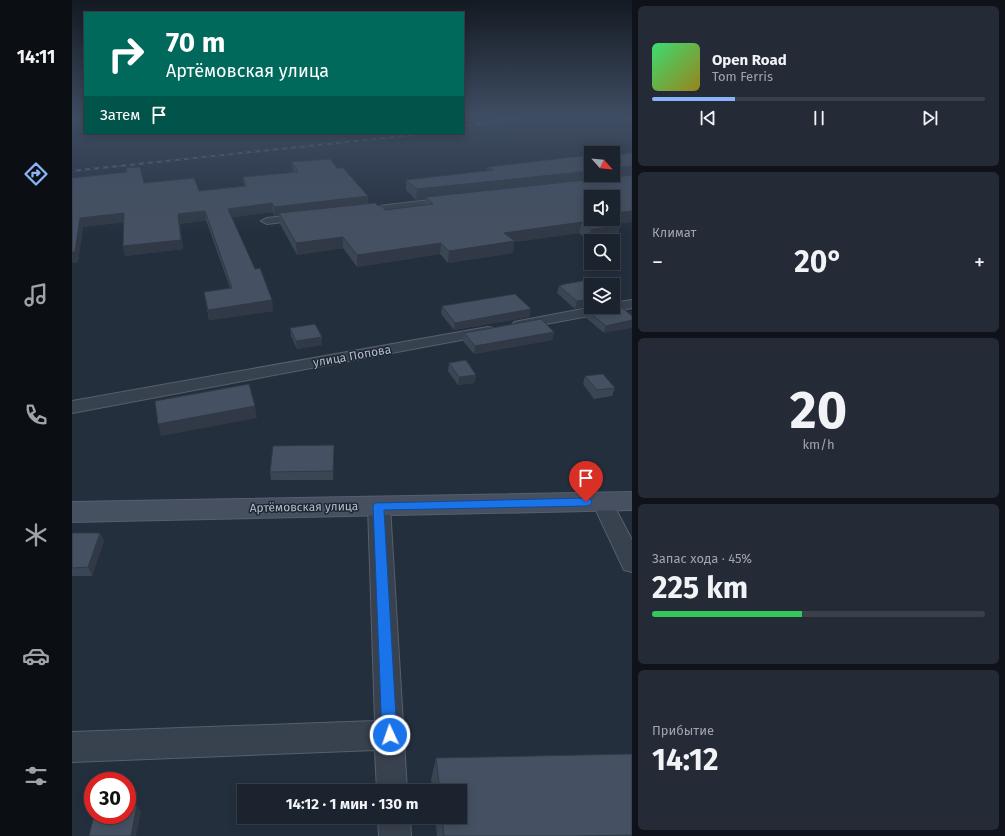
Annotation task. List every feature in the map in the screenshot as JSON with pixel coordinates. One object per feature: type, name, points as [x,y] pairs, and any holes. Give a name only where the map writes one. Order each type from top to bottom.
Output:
[{"type":"street","points":[[354,212],[457,200]]},
{"type":"street","points":[[267,222],[315,216]]},
{"type":"street","name":"улица Попова","points":[[72,407],[632,304]]},
{"type":"street","name":"Артёмовская улица","points":[[72,512],[632,501]]},
{"type":"street","points":[[602,502],[632,563]]},
{"type":"street","points":[[379,506],[392,784]]},
{"type":"street","points":[[72,747],[390,735]]},
{"type":"street","points":[[394,824],[395,836]]},
{"type":"building","points":[[584,156],[584,172],[417,189],[406,180],[493,170],[487,167]]},
{"type":"building","points":[[620,156],[632,156],[632,166],[620,167]]},
{"type":"building","points":[[330,159],[337,168],[343,168],[368,196],[274,207],[272,203],[228,209],[255,269],[260,268],[272,300],[208,310],[204,292],[232,288],[205,211],[178,214],[181,240],[123,246],[124,213],[80,218],[75,252],[72,252],[72,178],[127,172],[126,168],[140,167],[144,183],[194,178],[199,191],[246,186],[243,177],[298,172],[292,162]]},
{"type":"building","points":[[632,175],[632,211],[620,212],[620,190],[584,190],[584,224],[582,222],[504,233],[515,241],[449,251],[441,243],[357,255],[343,237],[296,243],[279,213],[375,203],[378,206],[381,205],[385,210],[433,204],[426,197],[584,180],[584,182],[620,182],[620,176]]},
{"type":"building","points":[[587,226],[620,226],[591,229]]},
{"type":"building","points":[[584,281],[584,300],[577,301],[559,286]]},
{"type":"building","points":[[515,294],[531,309],[455,323],[442,306]]},
{"type":"building","points":[[620,306],[632,316],[632,320],[606,326],[592,314],[620,314]]},
{"type":"building","points":[[541,319],[554,332],[475,346],[464,333]]},
{"type":"building","points":[[315,324],[322,337],[296,341],[290,328]]},
{"type":"building","points":[[466,360],[476,375],[459,377],[449,363]]},
{"type":"building","points":[[603,374],[615,388],[597,390],[585,376]]},
{"type":"building","points":[[249,384],[255,406],[158,424],[155,401]]},
{"type":"building","points":[[334,445],[333,471],[270,472],[273,446]]},
{"type":"building","points":[[72,533],[100,533],[88,567],[72,568]]},
{"type":"building","points":[[632,754],[632,835],[444,836],[443,824],[467,824],[467,784],[439,784],[436,758]]},
{"type":"building","points":[[92,824],[133,824],[131,836],[89,836]]},
{"type":"railway","points":[[72,171],[214,156]]},
{"type":"route","points":[[390,735],[379,506],[586,502]]}]
